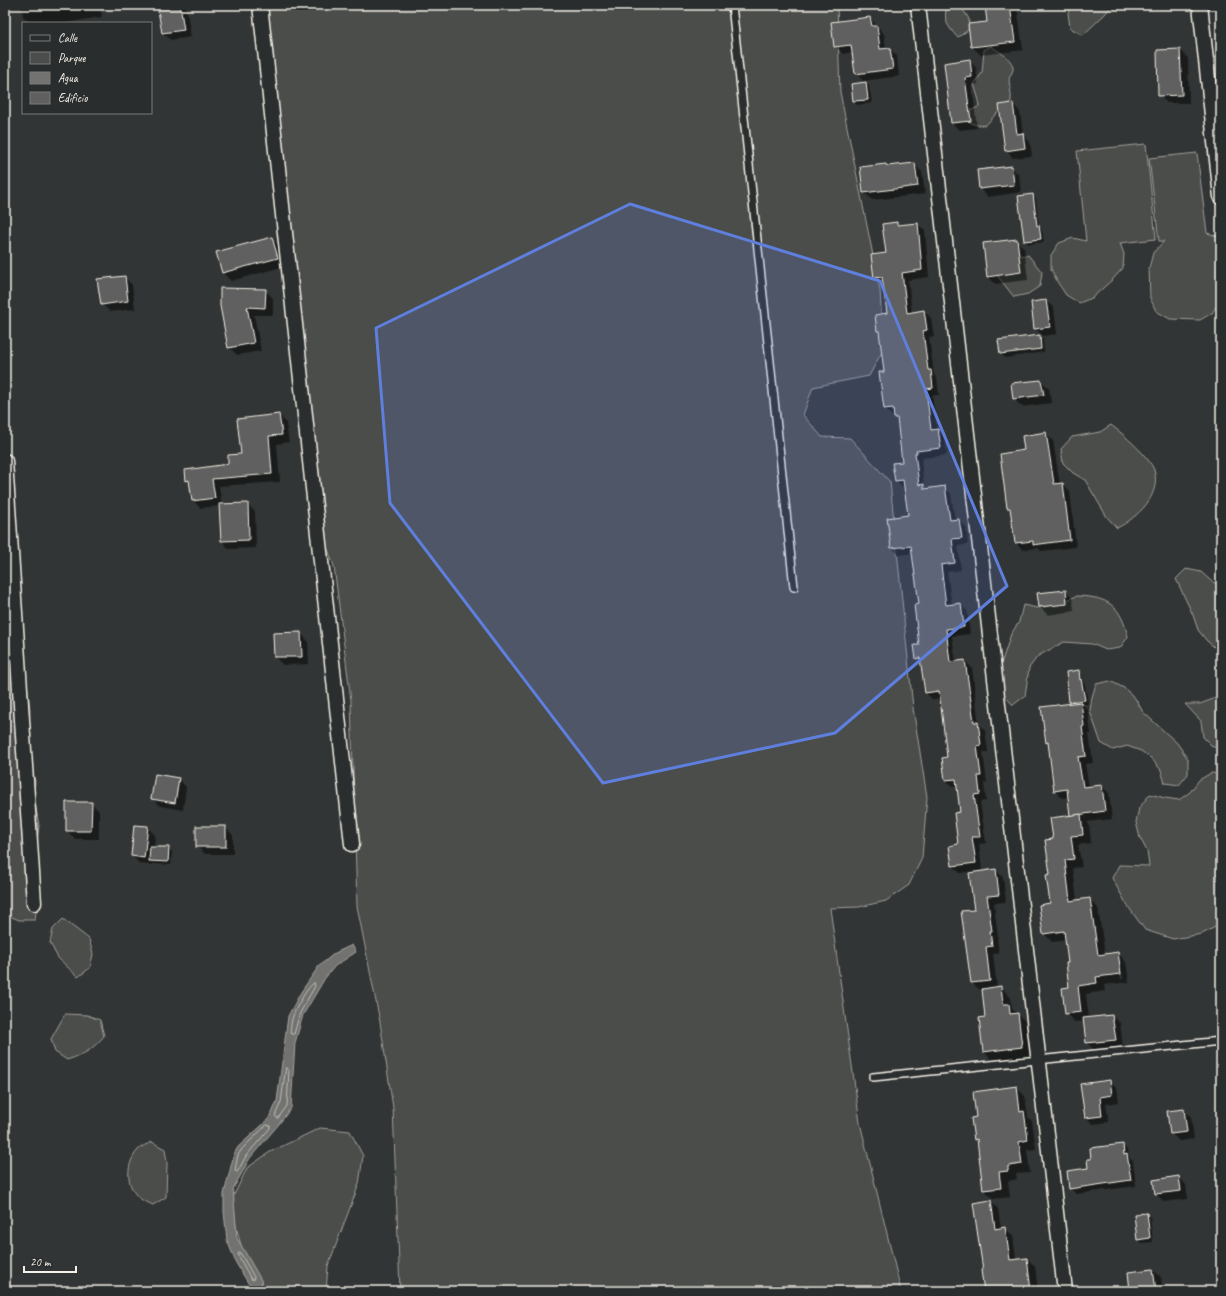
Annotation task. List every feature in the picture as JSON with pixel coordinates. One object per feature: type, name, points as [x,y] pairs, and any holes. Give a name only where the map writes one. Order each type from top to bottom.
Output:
[{"type":"street","points":[[260,5],[352,844]]},
{"type":"street","points":[[918,5],[1065,1291]]},
{"type":"street","points":[[1200,5],[1221,197]]},
{"type":"street","points":[[5,461],[34,903]]},
{"type":"lane","points":[[732,5],[794,587]]},
{"type":"lane","points":[[873,1077],[1221,1041]]},
{"type":"highlighted area","points":[[630,204],[880,281],[1007,586],[835,733],[603,783],[390,503],[376,328]]},
{"type":"green space","points":[[261,5],[837,5],[840,92],[880,290],[883,350],[869,376],[813,387],[803,415],[822,437],[850,438],[890,482],[913,708],[927,797],[922,858],[909,885],[886,901],[859,907],[830,908],[860,1123],[901,1291],[400,1291],[393,1108],[380,1022],[357,906],[351,701],[334,566],[315,514],[304,339],[280,194]]},
{"type":"green space","points":[[947,5],[960,5],[969,19],[968,30],[960,36],[957,37],[947,22],[945,15]]},
{"type":"green space","points":[[1071,5],[1113,5],[1083,35],[1070,28],[1068,13]]},
{"type":"green space","points":[[991,46],[1009,59],[1013,66],[1009,79],[1011,101],[986,125],[978,125],[973,124],[966,119],[968,112],[980,106],[974,84],[982,73],[984,50]]},
{"type":"green space","points":[[1146,144],[1156,239],[1120,243],[1124,254],[1123,268],[1092,298],[1079,303],[1066,295],[1051,269],[1051,255],[1059,243],[1073,238],[1086,241],[1077,151]]},
{"type":"green space","points":[[1197,153],[1207,233],[1217,236],[1221,241],[1221,300],[1212,313],[1200,320],[1170,319],[1156,311],[1150,298],[1149,268],[1153,253],[1164,241],[1159,241],[1149,158]]},
{"type":"green space","points":[[1028,255],[1042,272],[1040,286],[1028,294],[1014,297],[996,274],[1014,256]]},
{"type":"green space","points":[[1111,425],[1147,458],[1154,470],[1156,479],[1151,497],[1146,505],[1125,524],[1117,528],[1107,517],[1085,480],[1073,473],[1063,463],[1061,449],[1072,437],[1100,432]]},
{"type":"green space","points":[[5,521],[17,593],[30,710],[28,752],[35,781],[34,796],[39,826],[37,842],[39,889],[35,920],[19,920],[5,914]]},
{"type":"green space","points":[[1186,569],[1201,572],[1211,581],[1221,586],[1221,650],[1219,651],[1207,641],[1198,630],[1193,615],[1176,579]]},
{"type":"green space","points":[[1077,596],[1097,598],[1112,605],[1122,618],[1128,637],[1120,648],[1106,650],[1092,644],[1064,642],[1038,656],[1029,668],[1025,696],[1013,705],[1003,694],[1001,664],[1011,634],[1019,622],[1023,605],[1037,608],[1051,606]]},
{"type":"green space","points":[[1110,681],[1124,688],[1135,698],[1143,712],[1177,743],[1188,759],[1188,774],[1179,785],[1165,783],[1161,770],[1152,759],[1141,751],[1127,746],[1113,750],[1101,743],[1090,711],[1092,697],[1096,684]]},
{"type":"green space","points":[[1221,696],[1221,748],[1213,747],[1203,737],[1201,721],[1185,704],[1200,704]]},
{"type":"green space","points":[[1211,773],[1221,774],[1221,924],[1202,934],[1173,939],[1145,930],[1127,905],[1112,878],[1119,865],[1149,866],[1147,851],[1140,838],[1136,822],[1139,808],[1150,794],[1179,800],[1190,792],[1199,780]]},
{"type":"green space","points":[[63,919],[89,939],[93,954],[90,968],[78,977],[58,958],[50,943],[53,929]]},
{"type":"green space","points":[[65,1014],[87,1015],[100,1020],[104,1036],[88,1051],[67,1060],[55,1052],[51,1039]]},
{"type":"green space","points":[[320,1128],[350,1131],[363,1156],[359,1184],[328,1266],[326,1291],[253,1291],[236,1226],[233,1197],[247,1168],[270,1152]]},
{"type":"green space","points":[[152,1142],[165,1149],[167,1163],[166,1197],[153,1205],[139,1198],[134,1193],[129,1181],[129,1167],[134,1155],[141,1147]]},
{"type":"water","points":[[352,945],[356,952],[335,966],[325,978],[303,1015],[295,1043],[291,1108],[250,1158],[233,1189],[237,1238],[261,1280],[263,1291],[253,1291],[236,1263],[227,1240],[224,1194],[234,1154],[238,1147],[270,1118],[277,1101],[288,1016],[301,992],[319,966],[335,953]]},
{"type":"building","points":[[157,5],[180,5],[184,30],[162,33]]},
{"type":"building","points":[[985,5],[1010,5],[1015,42],[971,47],[968,24],[987,22]]},
{"type":"building","points":[[870,17],[872,26],[877,26],[880,49],[890,48],[893,69],[855,74],[851,45],[834,47],[831,22]]},
{"type":"building","points":[[1180,49],[1182,95],[1158,96],[1157,50]]},
{"type":"building","points":[[970,59],[972,77],[965,78],[971,121],[951,123],[944,63]]},
{"type":"building","points":[[866,82],[868,100],[853,101],[851,84]]},
{"type":"building","points":[[1013,103],[1017,134],[1023,133],[1025,148],[1005,151],[999,105]]},
{"type":"building","points":[[915,163],[918,186],[863,193],[860,167]]},
{"type":"building","points":[[1012,166],[1014,185],[979,189],[977,170]]},
{"type":"building","points":[[1033,194],[1037,226],[1039,225],[1041,239],[1024,241],[1018,196]]},
{"type":"building","points":[[897,222],[897,225],[918,223],[922,270],[902,273],[907,313],[924,310],[927,330],[923,331],[928,370],[931,370],[933,388],[926,389],[931,430],[938,429],[941,448],[916,451],[917,453],[915,453],[919,485],[924,484],[924,489],[945,486],[950,520],[959,519],[962,538],[952,539],[955,563],[941,565],[946,605],[961,603],[964,627],[946,629],[950,662],[965,660],[974,722],[978,722],[981,745],[977,746],[981,776],[978,776],[980,794],[974,795],[980,837],[972,837],[976,863],[952,866],[949,846],[958,844],[954,813],[960,812],[956,779],[945,780],[942,758],[947,757],[939,691],[925,693],[920,658],[916,659],[914,645],[919,645],[914,605],[919,604],[911,546],[891,548],[887,518],[908,515],[903,480],[895,481],[892,463],[902,462],[897,418],[894,418],[893,408],[884,409],[879,372],[884,372],[879,331],[877,331],[875,315],[887,313],[882,277],[874,278],[871,255],[886,253],[882,224]]},
{"type":"building","points":[[272,237],[278,258],[222,273],[216,252]]},
{"type":"building","points":[[1017,239],[1021,272],[987,277],[983,243]]},
{"type":"building","points":[[125,276],[128,301],[101,305],[97,279]]},
{"type":"building","points":[[220,288],[266,289],[265,308],[247,307],[254,343],[228,348],[220,306]]},
{"type":"building","points":[[1046,300],[1050,327],[1034,329],[1031,302]]},
{"type":"building","points":[[1040,335],[1041,349],[1000,354],[998,340]]},
{"type":"building","points":[[1041,380],[1044,395],[1013,399],[1011,383]]},
{"type":"building","points":[[279,414],[282,435],[269,436],[272,474],[212,479],[215,498],[192,501],[189,480],[186,481],[185,470],[228,464],[228,455],[241,454],[237,419]]},
{"type":"building","points":[[1046,432],[1054,484],[1063,483],[1070,540],[1033,545],[1033,541],[1015,543],[1010,508],[1007,508],[1000,454],[1024,450],[1022,436]]},
{"type":"building","points":[[248,503],[249,540],[221,541],[219,504]]},
{"type":"building","points":[[1066,590],[1067,604],[1039,607],[1037,593]]},
{"type":"building","points":[[301,632],[302,657],[274,657],[273,633]]},
{"type":"building","points":[[1079,670],[1085,700],[1069,702],[1066,672]]},
{"type":"building","points":[[1081,702],[1084,726],[1082,727],[1086,756],[1078,757],[1083,787],[1102,785],[1105,811],[1070,816],[1067,789],[1054,791],[1048,742],[1046,743],[1041,707]]},
{"type":"building","points":[[155,774],[179,778],[175,803],[151,799]]},
{"type":"building","points":[[66,802],[92,802],[91,831],[66,831]]},
{"type":"building","points":[[1081,814],[1083,835],[1071,836],[1074,859],[1065,860],[1070,901],[1090,898],[1098,955],[1118,952],[1121,974],[1096,977],[1097,983],[1078,986],[1081,1012],[1065,1014],[1062,988],[1069,987],[1064,931],[1043,934],[1039,905],[1050,903],[1046,875],[1050,874],[1045,840],[1053,839],[1050,818]]},
{"type":"building","points":[[134,825],[148,826],[144,858],[131,856]]},
{"type":"building","points":[[196,826],[226,826],[226,847],[196,847]]},
{"type":"building","points":[[150,847],[169,847],[168,862],[149,861]]},
{"type":"building","points":[[996,869],[999,895],[987,896],[992,931],[990,931],[992,946],[986,947],[990,981],[971,983],[961,911],[974,910],[969,873]]},
{"type":"building","points":[[1001,986],[1003,1004],[1009,1004],[1010,1014],[1018,1013],[1022,1047],[983,1052],[979,1018],[985,1017],[982,989]]},
{"type":"building","points":[[1112,1015],[1116,1040],[1086,1043],[1083,1018]]},
{"type":"building","points":[[1110,1080],[1112,1095],[1100,1097],[1102,1116],[1085,1118],[1080,1084]]},
{"type":"building","points":[[1017,1086],[1020,1112],[1024,1111],[1028,1140],[1019,1142],[1022,1164],[1008,1166],[1008,1171],[999,1172],[1001,1188],[983,1190],[977,1139],[974,1140],[971,1118],[976,1117],[973,1092]]},
{"type":"building","points":[[1184,1109],[1187,1132],[1170,1134],[1167,1111]]},
{"type":"building","points":[[1123,1144],[1124,1155],[1127,1154],[1131,1180],[1069,1189],[1067,1171],[1088,1168],[1087,1159],[1091,1159],[1090,1148]]},
{"type":"building","points":[[1179,1176],[1181,1191],[1155,1194],[1153,1180]]},
{"type":"building","points":[[991,1200],[995,1229],[1005,1227],[1010,1260],[1027,1258],[1031,1291],[984,1291],[981,1270],[983,1270],[973,1203]]},
{"type":"building","points":[[1147,1213],[1150,1238],[1137,1240],[1134,1214]]},
{"type":"building","points":[[1153,1269],[1156,1291],[1130,1291],[1128,1272]]}]
